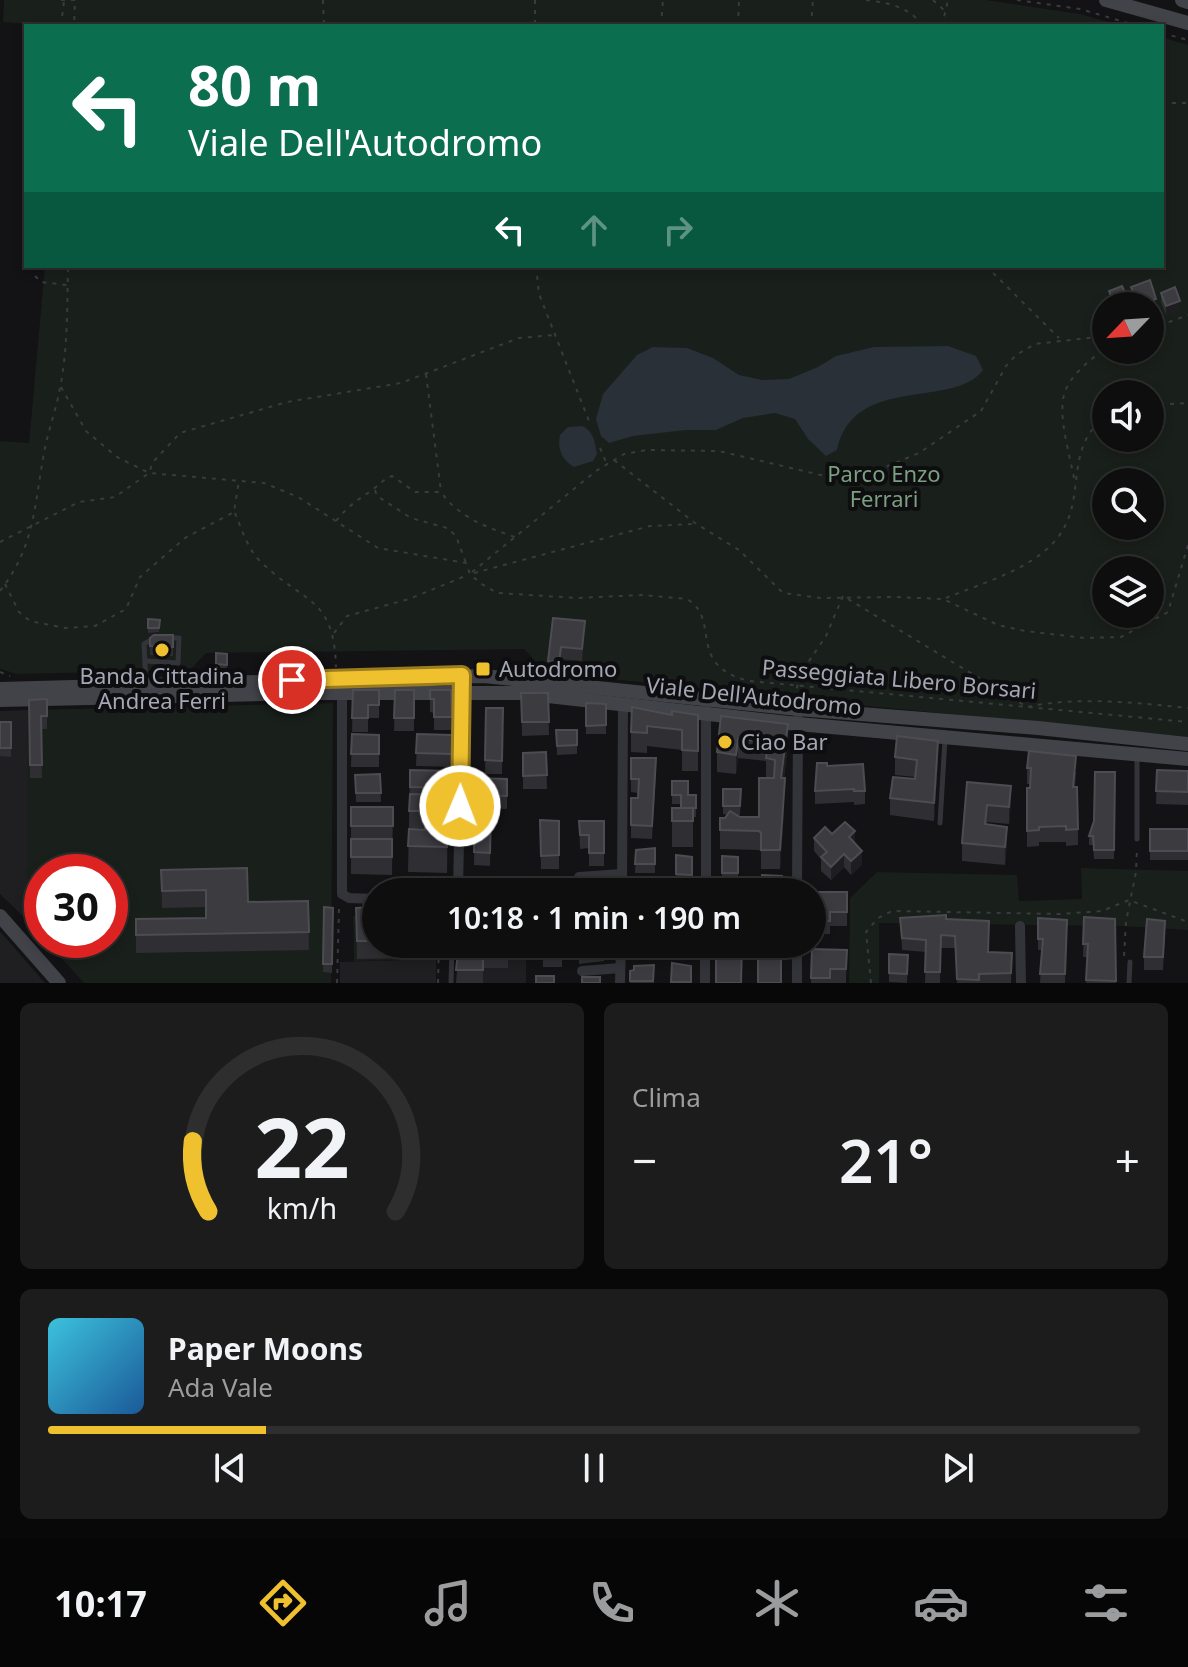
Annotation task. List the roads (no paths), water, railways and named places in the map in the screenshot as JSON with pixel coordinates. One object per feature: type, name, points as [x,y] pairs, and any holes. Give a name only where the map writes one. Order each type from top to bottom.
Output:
[{"type":"street","points":[[1106,0],[1188,23]]},
{"type":"street","points":[[458,878],[462,675]]},
{"type":"street","name":"Viale Dell'Autodromo","points":[[3,690],[314,686],[462,675],[623,704],[706,706]]},
{"type":"street","name":"Viale Dell'Autodromo","points":[[3,690],[146,685],[210,689]]},
{"type":"street","name":"Viale Dell'Autodromo","points":[[314,686],[342,693],[462,693],[521,686],[796,714],[1038,728],[1188,744]]},
{"type":"street","points":[[342,693],[342,894],[362,899]]},
{"type":"street","points":[[622,878],[623,704]]},
{"type":"street","points":[[706,706],[706,878]]},
{"type":"street","points":[[796,714],[797,878]]},
{"type":"street","name":"Viale Dell'Autodromo","points":[[796,714],[893,738],[944,744],[1188,759]]},
{"type":"street","points":[[579,877],[622,874]]},
{"type":"street","points":[[0,916],[59,983]]},
{"type":"street","points":[[1020,926],[1021,983]]},
{"type":"street","points":[[620,958],[620,983]]},
{"type":"street","points":[[705,958],[705,983]]},
{"type":"street","points":[[797,958],[797,983]]},
{"type":"street","points":[[582,971],[620,968]]},
{"type":"lane","points":[[146,661],[178,663],[179,638],[147,640],[143,649],[146,685]]},
{"type":"lane","points":[[931,749],[944,744],[940,823]]},
{"type":"lane","points":[[1137,755],[1137,839]]},
{"type":"lane","points":[[451,983],[452,958]]},
{"type":"lane","points":[[1129,983],[1130,962]]},
{"type":"place","name":"Banda Cittadina Andrea Ferri","points":[[162,650]]},
{"type":"place","name":"Autodromo","points":[[483,669]]},
{"type":"place","name":"Ciao Bar","points":[[725,742]]},
{"type":"park label","name":"Parco Enzo Ferrari","points":[[884,486]]}]
